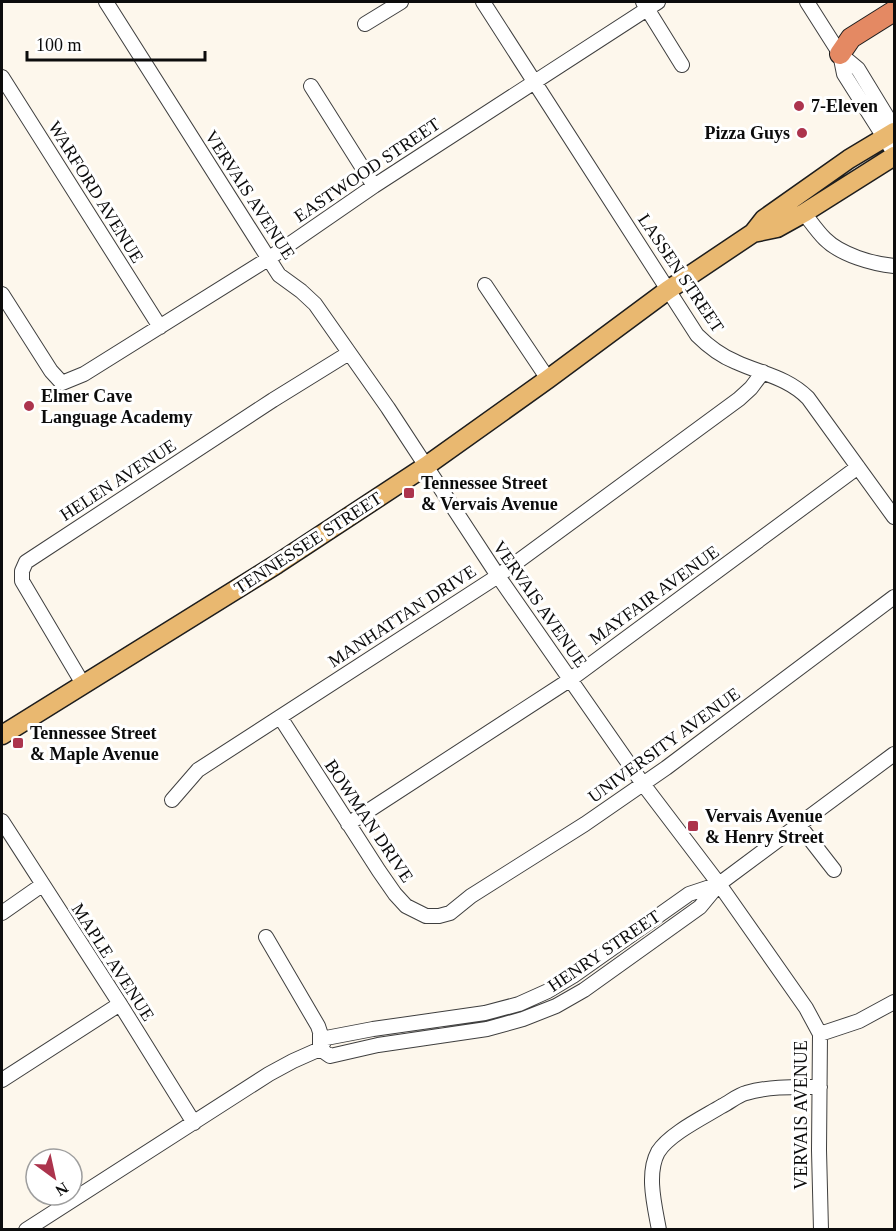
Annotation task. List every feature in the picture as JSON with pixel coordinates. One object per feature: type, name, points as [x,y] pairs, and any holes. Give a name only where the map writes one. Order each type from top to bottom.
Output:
[{"type":"highway","points":[[840,54],[851,39],[894,11]]},
{"type":"highway","points":[[840,54],[857,49],[894,27]]},
{"type":"main road","name":"TENNESSEE STREET","points":[[753,233],[777,228],[804,213],[892,141]]},
{"type":"main road","name":"TENNESSEE STREET","points":[[2,735],[277,564],[426,466],[668,290],[753,233],[764,219],[849,159],[892,141]]},
{"type":"street","name":"VERVAIS AVENUE","points":[[106,2],[279,275],[315,304],[498,576],[643,784],[719,884],[806,1008],[820,1034],[821,1230]]},
{"type":"street","points":[[366,24],[401,2]]},
{"type":"street","name":"LASSEN STREET","points":[[483,2],[697,335],[711,349],[734,362],[787,381],[799,389],[808,398],[894,517]]},
{"type":"street","points":[[808,2],[840,54],[858,69],[892,141]]},
{"type":"street","name":"EASTWOOD STREET","points":[[2,294],[51,371],[62,383],[84,374],[268,259],[649,4]]},
{"type":"street","points":[[649,4],[682,65]]},
{"type":"street","name":"WARFORD AVENUE","points":[[2,77],[160,327]]},
{"type":"street","points":[[311,86],[374,186]]},
{"type":"street","points":[[804,213],[825,239],[835,247],[880,265],[894,266]]},
{"type":"street","points":[[485,285],[548,379]]},
{"type":"street","name":"HELEN AVENUE","points":[[83,684],[22,581],[22,571],[26,562],[273,400],[349,353]]},
{"type":"street","name":"MANHATTAN DRIVE","points":[[172,800],[198,770],[498,576],[739,399],[763,372]]},
{"type":"street","name":"MAYFAIR AVENUE","points":[[348,824],[570,679],[858,467]]},
{"type":"street","name":"UNIVERSITY AVENUE","points":[[448,914],[471,896],[585,824],[666,768],[894,597]]},
{"type":"street","name":"BOWMAN DRIVE","points":[[280,717],[395,894],[406,906],[426,916],[448,914]]},
{"type":"street","name":"HENRY STREET","points":[[26,1230],[269,1074],[320,1049],[326,1038],[485,1013],[519,1004],[548,991],[573,976],[689,894],[719,884],[894,754]]},
{"type":"street","name":"MAPLE AVENUE","points":[[2,821],[194,1123]]},
{"type":"street","points":[[799,825],[834,870]]},
{"type":"street","points":[[2,913],[42,885]]},
{"type":"street","points":[[266,937],[318,1026],[320,1049]]},
{"type":"street","points":[[820,1034],[859,1021],[894,1002]]},
{"type":"street","points":[[2,1080],[120,1004]]},
{"type":"street","points":[[659,1230],[652,1190],[652,1175],[658,1153],[667,1142],[684,1129],[744,1093],[767,1089],[820,1087]]},
{"type":"place","name":"7-Eleven","points":[[799,106]]},
{"type":"place","name":"Pizza Guys","points":[[802,133]]},
{"type":"place","name":"Elmer Cave Language Academy","points":[[29,406]]},
{"type":"place","name":"Tennessee Street & Vervais Avenue","points":[[409,493]]},
{"type":"place","name":"Tennessee Street & Maple Avenue","points":[[18,743]]},
{"type":"place","name":"Vervais Avenue & Henry Street","points":[[693,826]]}]
